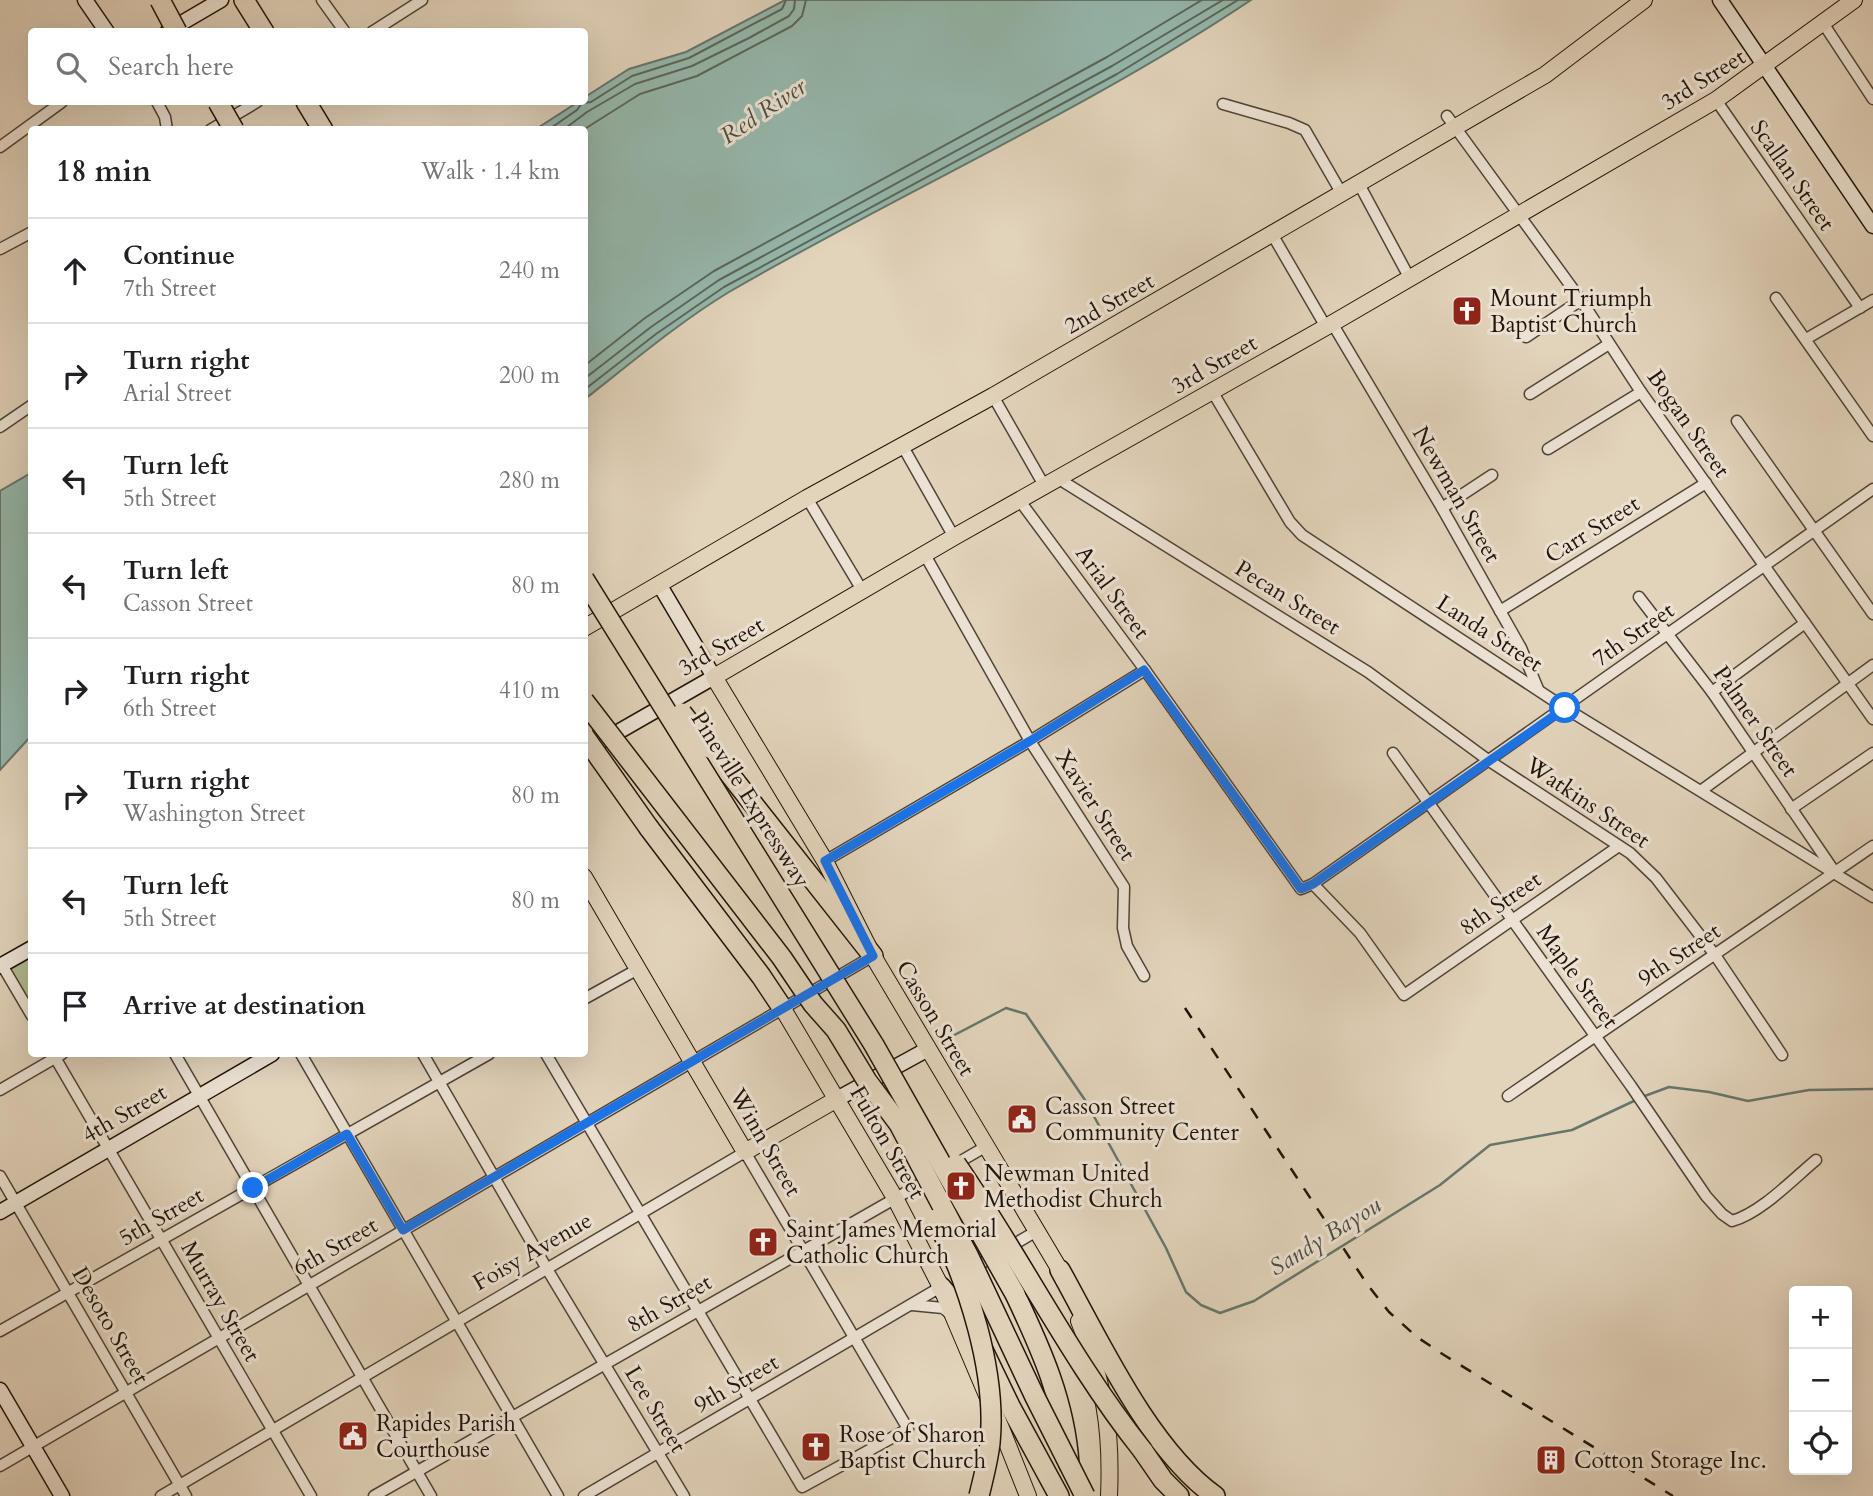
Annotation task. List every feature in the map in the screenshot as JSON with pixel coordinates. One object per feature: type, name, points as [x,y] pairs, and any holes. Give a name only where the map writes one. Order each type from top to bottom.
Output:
[{"type":"highway","points":[[160,0],[175,28]]},
{"type":"highway","points":[[244,0],[262,28]]},
{"type":"highway","points":[[220,105],[232,126]]},
{"type":"highway","points":[[308,105],[321,126]]},
{"type":"highway","name":"Pineville Expressway","points":[[588,585],[698,758],[874,1045]]},
{"type":"highway","points":[[597,600],[709,748],[873,956]]},
{"type":"highway","points":[[588,706],[782,958],[813,1004],[836,1030],[867,1081],[899,1125],[924,1167],[1085,1496]]},
{"type":"highway","points":[[588,742],[783,1009]]},
{"type":"highway","points":[[874,1045],[989,1211],[1110,1408],[1163,1480],[1179,1496]]},
{"type":"highway","points":[[874,1045],[1003,1272],[1042,1353],[1059,1399],[1065,1426],[1068,1496]]},
{"type":"highway","points":[[867,1081],[965,1283],[984,1364],[988,1398],[990,1443],[979,1496]]},
{"type":"highway","points":[[1060,1270],[1139,1410],[1185,1472],[1215,1496]]},
{"type":"highway","points":[[941,1287],[970,1321],[1010,1406],[1059,1496]]},
{"type":"main road","points":[[85,0],[104,28]]},
{"type":"main road","points":[[174,28],[221,0]]},
{"type":"main road","name":"2nd Street","points":[[588,626],[1342,194],[1451,121],[1545,75],[1644,0]]},
{"type":"main road","points":[[1720,0],[1873,226]]},
{"type":"main road","name":"3rd Street","points":[[588,749],[954,537],[1329,325],[1716,100],[1854,0]]},
{"type":"main road","name":"Casson Street","points":[[659,584],[825,861],[873,956],[1060,1270],[1101,1381],[1109,1429],[1109,1496]]},
{"type":"main road","name":"Winn Street","points":[[588,884],[746,1152]]},
{"type":"main road","points":[[1,966],[28,950]]},
{"type":"main road","name":"Fulton Street","points":[[783,1009],[895,1198],[941,1287],[1028,1496]]},
{"type":"main road","name":"Foisy Avenue","points":[[746,1152],[928,1049]]},
{"type":"main road","name":"4th Street","points":[[0,1212],[267,1057]]},
{"type":"main road","points":[[0,1390],[62,1496]]},
{"type":"street","points":[[322,0],[342,28]]},
{"type":"street","points":[[378,28],[422,0]]},
{"type":"street","points":[[1823,23],[1873,99]]},
{"type":"street","name":"Scallan Street","points":[[1716,100],[1860,308]]},
{"type":"street","points":[[1223,104],[1305,130],[1342,194]]},
{"type":"street","points":[[29,126],[58,105]]},
{"type":"street","points":[[158,105],[165,117],[166,126]]},
{"type":"street","points":[[217,126],[252,105]]},
{"type":"street","name":"Bogan Street","points":[[1451,121],[1581,300],[1642,392],[1873,719]]},
{"type":"street","points":[[0,147],[28,127]]},
{"type":"street","points":[[1359,184],[1409,277]]},
{"type":"street","points":[[0,249],[28,234]]},
{"type":"street","name":"Newman Street","points":[[1272,234],[1442,508],[1521,648],[1538,690]]},
{"type":"street","points":[[1776,298],[1873,436]]},
{"type":"street","points":[[1525,337],[1581,300]]},
{"type":"street","points":[[1806,339],[1873,300]]},
{"type":"street","points":[[1530,394],[1609,344]]},
{"type":"street","name":"Landa Street","points":[[1212,391],[1290,522],[1302,535],[1565,708],[1873,897]]},
{"type":"street","points":[[1548,449],[1642,392]]},
{"type":"street","points":[[993,396],[1052,483]]},
{"type":"street","points":[[0,427],[28,408]]},
{"type":"street","points":[[1737,421],[1873,614]]},
{"type":"street","points":[[902,445],[954,537]]},
{"type":"street","points":[[1442,508],[1492,475]]},
{"type":"street","name":"Pecan Street","points":[[1052,483],[1368,672],[1488,760]]},
{"type":"street","name":"Carr Street","points":[[1500,611],[1706,483]]},
{"type":"street","name":"7th Street","points":[[1313,884],[1873,489]]},
{"type":"street","points":[[807,498],[863,590]]},
{"type":"street","name":"Arial Street","points":[[1020,501],[1301,889],[1313,884],[1360,933],[1404,995]]},
{"type":"street","name":"Xavier Street","points":[[925,555],[1030,741],[1124,887],[1123,928],[1126,946],[1144,976]]},
{"type":"street","name":"Palmer Street","points":[[1639,597],[1712,692],[1835,873]]},
{"type":"street","points":[[1712,692],[1805,623]]},
{"type":"street","points":[[1702,790],[1873,665]]},
{"type":"street","points":[[825,861],[1030,741],[1144,670]]},
{"type":"street","name":"Maple Street","points":[[1393,753],[1643,1103],[1706,1196],[1722,1214],[1732,1221],[1758,1207],[1816,1160]]},
{"type":"street","points":[[1791,808],[1873,753]]},
{"type":"street","name":"Watkins Street","points":[[1488,760],[1619,846],[1656,878],[1715,955],[1782,1055]]},
{"type":"street","name":"8th Street","points":[[1404,995],[1619,846]]},
{"type":"street","name":"9th Street","points":[[1508,1096],[1873,846]]},
{"type":"street","name":"6th Street","points":[[0,1466],[873,956]]},
{"type":"street","points":[[1,966],[28,1010]]},
{"type":"street","points":[[588,997],[638,969]]},
{"type":"street","points":[[0,1090],[54,1057]]},
{"type":"street","name":"Murray Street","points":[[58,1057],[108,1149],[311,1496]]},
{"type":"street","points":[[177,1057],[431,1496]]},
{"type":"street","points":[[302,1057],[558,1496]]},
{"type":"street","name":"Lee Street","points":[[425,1057],[547,1269],[684,1496]]},
{"type":"street","name":"5th Street","points":[[0,1331],[484,1057]]},
{"type":"street","points":[[548,1057],[750,1399]]},
{"type":"street","name":"8th Street","points":[[374,1496],[985,1147]]},
{"type":"street","name":"Foisy Avenue","points":[[161,1496],[746,1152]]},
{"type":"street","name":"Winn Street","points":[[746,1152],[908,1429],[802,1487],[750,1399]]},
{"type":"street","name":"Desoto Street","points":[[0,1176],[186,1496]]},
{"type":"street","name":"9th Street","points":[[584,1496],[1035,1232]]},
{"type":"street","points":[[909,1306],[935,1306],[943,1308],[953,1316]]},
{"type":"green space","points":[[28,954],[28,1007],[3,966]]},
{"type":"water","name":"Red River","points":[[785,0],[1251,0],[1188,40],[1058,115],[729,292],[673,330],[588,397],[588,126],[541,126],[573,105],[588,105],[588,95],[629,69],[686,52]]},
{"type":"water","points":[[28,475],[28,739],[0,770],[0,491]]},
{"type":"waterway","name":"Sandy Bayou","points":[[943,1041],[1006,1008],[1026,1014],[1085,1100],[1166,1248],[1186,1292],[1201,1305],[1220,1313],[1254,1301],[1440,1185],[1490,1145],[1572,1130],[1636,1100]]},
{"type":"waterway","name":"Sandy Bayou","points":[[1642,1097],[1669,1087],[1748,1101],[1809,1090],[1873,1089]]},
{"type":"railway","points":[[1185,1008],[1367,1284],[1389,1312],[1417,1337],[1444,1355],[1673,1496]]},
{"type":"place","name":"Mount Triumph Baptist Church","points":[[1467,311]]},
{"type":"place","name":"Casson Street Community Center","points":[[1022,1119]]},
{"type":"place","name":"Newman United Methodist Church","points":[[961,1186]]},
{"type":"place","name":"Saint James Memorial Catholic Church","points":[[763,1242]]},
{"type":"place","name":"Rapides Parish Courthouse","points":[[353,1436]]},
{"type":"place","name":"Rose of Sharon Baptist Church","points":[[816,1447]]},
{"type":"place","name":"Cotton Storage Inc.","points":[[1551,1460]]},
{"type":"route","points":[[253,1188],[347,1134],[403,1230],[873,956],[825,861],[1030,741],[1144,670],[1301,889],[1313,884],[1565,708]]}]
